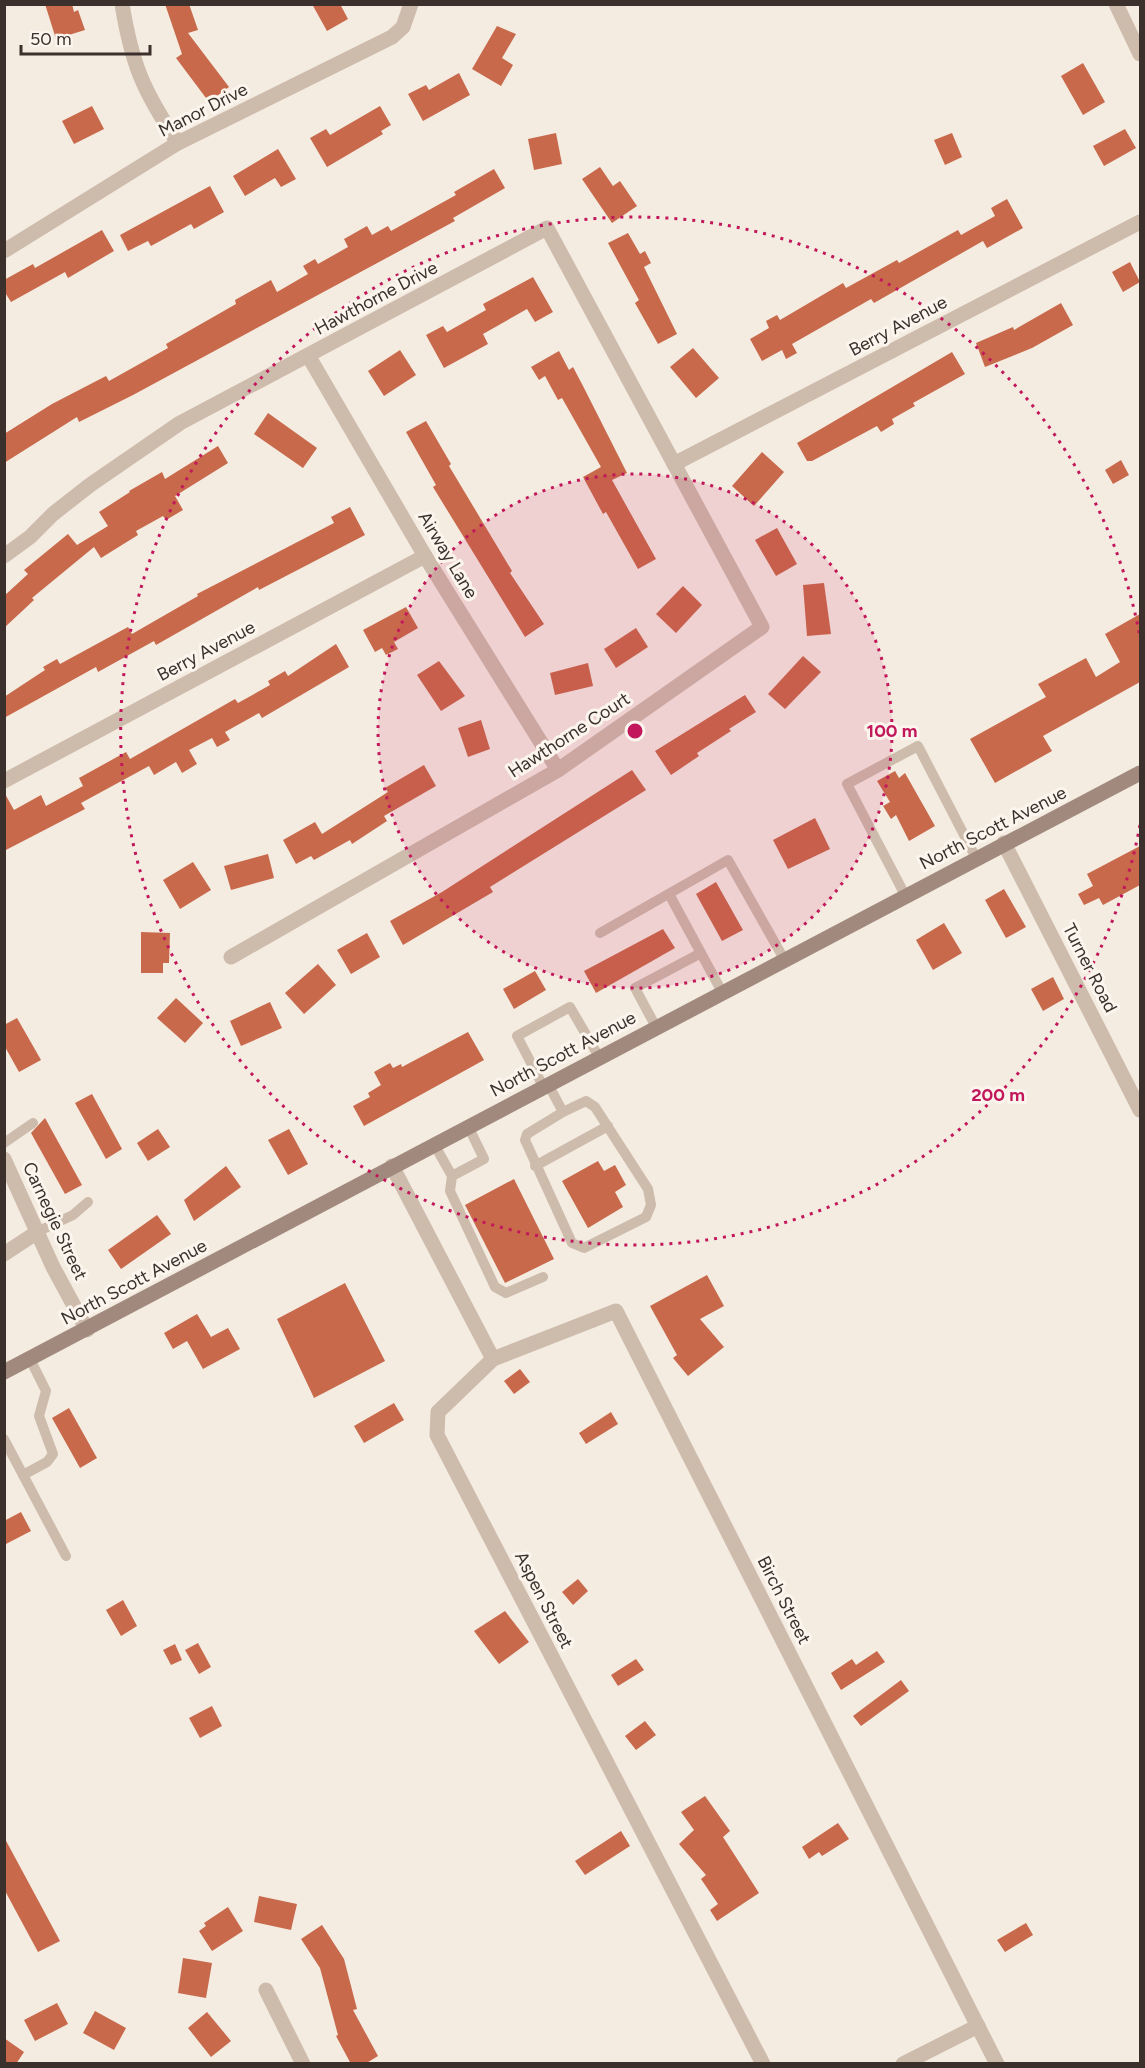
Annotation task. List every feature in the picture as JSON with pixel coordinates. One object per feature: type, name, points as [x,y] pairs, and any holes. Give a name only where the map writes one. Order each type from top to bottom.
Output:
[{"type":"main road","name":"North Scott Avenue","points":[[4,1372],[1140,773]]},
{"type":"street","points":[[122,4],[133,59],[142,84],[178,143]]},
{"type":"street","name":"Manor Drive","points":[[4,251],[178,143],[392,37],[403,27],[411,4]]},
{"type":"street","points":[[1116,4],[1140,54]]},
{"type":"street","name":"Berry Avenue","points":[[674,464],[1140,222]]},
{"type":"street","name":"Hawthorne Drive","points":[[4,556],[30,537],[53,514],[134,453],[243,388],[309,357],[547,228],[674,464]]},
{"type":"street","name":"Airway Lane","points":[[309,357],[425,556],[558,771]]},
{"type":"street","name":"Hawthorne Court","points":[[231,957],[558,771],[762,627],[674,464]]},
{"type":"street","name":"Berry Avenue","points":[[4,781],[425,556]]},
{"type":"street","name":"Turner Road","points":[[1004,843],[1140,1110]]},
{"type":"street","name":"Carnegie Street","points":[[4,1159],[39,1231],[53,1267],[87,1330]]},
{"type":"street","points":[[392,1166],[493,1359]]},
{"type":"street","points":[[4,1254],[39,1231]]},
{"type":"street","name":"Birch Street","points":[[493,1359],[616,1311],[997,2064]]},
{"type":"street","name":"Aspen Street","points":[[493,1359],[438,1412],[437,1435],[763,2064]]},
{"type":"street","points":[[266,1990],[303,2064]]},
{"type":"street","points":[[903,2064],[978,2026]]},
{"type":"lane","points":[[905,895],[847,784],[918,746],[976,858]]},
{"type":"lane","points":[[600,933],[728,860],[784,959]]},
{"type":"lane","points":[[669,894],[722,992]]},
{"type":"lane","points":[[656,1027],[635,988],[701,953]]},
{"type":"lane","points":[[563,1112],[517,1036],[570,1007],[599,1057]]},
{"type":"lane","points":[[586,1101],[595,1107],[608,1126],[648,1189],[651,1205],[646,1217],[584,1248],[572,1243],[525,1140],[527,1134],[586,1101]]},
{"type":"lane","points":[[4,1143],[33,1123]]},
{"type":"lane","points":[[452,1176],[484,1159],[468,1126]]},
{"type":"lane","points":[[535,1166],[608,1126]]},
{"type":"lane","points":[[434,1144],[452,1176],[450,1191],[495,1287],[506,1293],[543,1277]]},
{"type":"lane","points":[[39,1231],[73,1215],[88,1202]]},
{"type":"lane","points":[[24,1475],[47,1462],[53,1454],[39,1416],[46,1391],[30,1359]]},
{"type":"lane","points":[[4,1439],[66,1556]]},
{"type":"building","points":[[45,4],[72,4],[74,12],[78,10],[85,30],[56,39]]},
{"type":"building","points":[[165,4],[189,4],[198,30],[188,33],[229,87],[209,102],[176,58],[182,54]]},
{"type":"building","points":[[312,4],[340,4],[348,19],[327,31]]},
{"type":"building","points":[[497,26],[516,34],[502,58],[513,65],[501,86],[472,69]]},
{"type":"building","points":[[1083,63],[1105,102],[1083,115],[1061,76]]},
{"type":"building","points":[[459,73],[470,95],[423,121],[408,94],[426,85],[429,90]]},
{"type":"building","points":[[92,106],[104,129],[74,144],[62,121]]},
{"type":"building","points":[[380,106],[391,125],[381,131],[383,134],[327,167],[310,138],[326,129],[330,135]]},
{"type":"building","points":[[1125,129],[1136,148],[1104,166],[1093,146]]},
{"type":"building","points":[[556,133],[562,164],[534,170],[528,139]]},
{"type":"building","points":[[952,133],[962,157],[945,165],[934,140]]},
{"type":"building","points":[[278,149],[296,179],[281,187],[275,178],[245,196],[233,176]]},
{"type":"building","points":[[600,167],[613,186],[620,181],[637,206],[612,223],[582,179]]},
{"type":"building","points":[[494,169],[505,188],[453,218],[455,221],[133,395],[79,422],[77,417],[4,463],[4,434],[52,404],[106,376],[109,381],[168,348],[166,344],[236,304],[235,300],[271,280],[277,292],[308,274],[303,266],[315,259],[318,264],[348,247],[344,239],[367,226],[372,235],[388,226],[391,231],[456,195],[454,192]]},
{"type":"building","points":[[210,186],[224,212],[194,229],[191,224],[151,246],[148,241],[128,251],[120,235]]},
{"type":"building","points":[[1007,199],[1023,228],[987,248],[983,241],[874,303],[871,299],[792,344],[797,353],[786,359],[782,350],[762,361],[750,339],[769,328],[766,321],[777,315],[780,320],[843,283],[846,288],[897,260],[899,263],[958,230],[961,235],[995,216],[991,208]]},
{"type":"building","points":[[102,230],[114,251],[68,278],[65,272],[11,302],[4,291],[4,280],[33,264],[35,268]]},
{"type":"building","points":[[628,233],[640,254],[645,251],[651,263],[644,267],[677,334],[658,344],[635,303],[639,300],[608,243]]},
{"type":"building","points":[[1130,262],[1140,282],[1123,292],[1112,272]]},
{"type":"building","points":[[533,277],[553,312],[535,322],[527,309],[483,334],[488,344],[444,368],[426,335],[443,326],[447,332],[486,310],[483,304]]},
{"type":"building","points":[[1061,303],[1073,325],[1032,348],[985,367],[976,343],[1013,327],[1014,330]]},
{"type":"building","points":[[693,348],[719,378],[696,398],[670,367]]},
{"type":"building","points":[[400,350],[416,375],[384,396],[368,371]]},
{"type":"building","points":[[559,351],[569,370],[573,367],[627,473],[612,480],[656,559],[638,569],[606,512],[603,514],[583,477],[601,467],[562,398],[558,400],[545,376],[539,380],[531,367]]},
{"type":"building","points":[[952,352],[965,374],[913,403],[915,406],[892,419],[894,424],[881,432],[877,426],[812,461],[807,461],[797,443]]},
{"type":"building","points":[[268,413],[317,448],[303,468],[254,434]]},
{"type":"building","points":[[426,421],[451,464],[449,466],[512,571],[510,573],[544,624],[525,637],[433,487],[436,485],[406,432]]},
{"type":"building","points":[[218,446],[228,463],[175,496],[183,510],[166,520],[163,516],[136,531],[138,535],[101,558],[94,547],[32,598],[34,600],[4,628],[4,596],[28,574],[24,570],[68,534],[77,545],[108,526],[99,512],[129,491],[162,472],[165,479]]},
{"type":"building","points":[[762,452],[784,472],[754,506],[732,486]]},
{"type":"building","points":[[1121,460],[1129,475],[1113,484],[1105,470]]},
{"type":"building","points":[[350,507],[365,535],[259,590],[258,587],[156,645],[154,641],[98,672],[96,667],[4,718],[4,697],[45,670],[43,667],[57,659],[60,664],[128,627],[132,634],[198,596],[197,594],[334,523],[331,517]]},
{"type":"building","points":[[777,528],[797,564],[776,576],[755,540]]},
{"type":"building","points":[[824,583],[831,634],[807,636],[803,585]]},
{"type":"building","points":[[683,586],[702,605],[676,633],[656,614]]},
{"type":"building","points":[[406,607],[418,628],[394,642],[398,649],[386,655],[382,648],[375,652],[363,630]]},
{"type":"building","points":[[1140,614],[1140,682],[1043,736],[1052,751],[995,783],[970,739],[1046,697],[1038,684],[1086,658],[1096,677],[1120,662],[1105,634]]},
{"type":"building","points":[[636,628],[648,647],[616,668],[604,649]]},
{"type":"building","points":[[336,644],[349,667],[262,718],[259,713],[225,732],[230,740],[217,747],[212,738],[189,750],[197,764],[182,773],[176,762],[154,775],[149,766],[81,803],[85,809],[4,851],[4,792],[14,810],[41,795],[46,806],[83,786],[79,778],[126,752],[130,759],[235,699],[238,703],[270,685],[268,681],[285,671],[288,676]]},
{"type":"building","points":[[803,656],[821,672],[785,709],[768,694]]},
{"type":"building","points":[[439,661],[465,696],[441,711],[417,675]]},
{"type":"building","points":[[588,663],[593,686],[555,695],[550,673]]},
{"type":"building","points":[[745,695],[756,712],[729,729],[731,731],[697,753],[699,756],[671,775],[655,751]]},
{"type":"building","points":[[481,720],[490,749],[468,757],[458,728]]},
{"type":"building","points":[[424,765],[436,786],[384,816],[387,821],[352,844],[350,840],[314,860],[311,856],[296,864],[283,840],[315,822],[322,834],[388,792],[385,788]]},
{"type":"building","points":[[632,770],[646,790],[490,887],[493,892],[403,945],[390,921],[442,892]]},
{"type":"building","points":[[895,771],[899,778],[905,773],[935,826],[909,841],[896,815],[891,819],[883,806],[890,802],[877,781]]},
{"type":"building","points":[[815,818],[830,849],[788,869],[773,840]]},
{"type":"building","points":[[1140,846],[1140,885],[1103,905],[1099,898],[1084,905],[1078,894],[1093,886],[1087,874]]},
{"type":"building","points":[[268,854],[274,878],[231,890],[224,866]]},
{"type":"building","points":[[193,862],[211,890],[180,909],[163,880]]},
{"type":"building","points":[[716,882],[743,930],[722,941],[696,894]]},
{"type":"building","points":[[1004,889],[1026,927],[1006,938],[985,900]]},
{"type":"building","points":[[944,923],[962,953],[933,970],[916,940]]},
{"type":"building","points":[[663,929],[675,948],[596,993],[584,971]]},
{"type":"building","points":[[141,932],[170,933],[169,963],[163,963],[163,973],[141,973]]},
{"type":"building","points":[[367,933],[380,957],[351,974],[337,950]]},
{"type":"building","points":[[318,964],[336,985],[304,1014],[285,993]]},
{"type":"building","points":[[535,971],[546,990],[514,1009],[503,989]]},
{"type":"building","points":[[1053,977],[1064,999],[1043,1011],[1031,989]]},
{"type":"building","points":[[176,998],[203,1023],[185,1043],[157,1018]]},
{"type":"building","points":[[270,1002],[282,1028],[241,1046],[230,1021]]},
{"type":"building","points":[[17,1018],[41,1060],[19,1072],[4,1045],[4,1025]]},
{"type":"building","points":[[468,1032],[484,1060],[364,1126],[353,1106],[370,1097],[368,1093],[381,1085],[374,1072],[390,1063],[393,1068],[401,1064],[402,1067]]},
{"type":"building","points":[[92,1094],[122,1149],[106,1159],[75,1103]]},
{"type":"building","points":[[45,1118],[82,1185],[65,1194],[31,1133]]},
{"type":"building","points":[[158,1129],[170,1147],[148,1161],[137,1143]]},
{"type":"building","points":[[289,1129],[308,1164],[288,1175],[268,1140]]},
{"type":"building","points":[[598,1161],[604,1171],[615,1165],[626,1185],[615,1192],[623,1207],[588,1228],[562,1181]]},
{"type":"building","points":[[226,1166],[241,1187],[194,1221],[184,1200]]},
{"type":"building","points":[[514,1179],[554,1259],[505,1283],[465,1205]]},
{"type":"building","points":[[157,1215],[171,1234],[121,1269],[108,1250]]},
{"type":"building","points":[[707,1275],[724,1306],[700,1319],[724,1347],[688,1376],[673,1358],[677,1355],[650,1306]]},
{"type":"building","points":[[345,1283],[385,1361],[314,1398],[277,1319]]},
{"type":"building","points":[[197,1314],[211,1337],[228,1328],[240,1349],[203,1369],[187,1341],[173,1349],[164,1333]]},
{"type":"building","points":[[520,1369],[530,1382],[514,1394],[504,1381]]},
{"type":"building","points":[[394,1403],[404,1420],[364,1443],[354,1426]]},
{"type":"building","points":[[69,1408],[97,1458],[80,1468],[52,1418]]},
{"type":"building","points":[[611,1412],[618,1424],[586,1444],[579,1433]]},
{"type":"building","points":[[21,1512],[31,1531],[4,1545],[4,1521]]},
{"type":"building","points":[[578,1579],[588,1591],[573,1605],[562,1592]]},
{"type":"building","points":[[123,1600],[137,1626],[121,1636],[106,1610]]},
{"type":"building","points":[[505,1611],[529,1642],[499,1664],[474,1631]]},
{"type":"building","points":[[198,1643],[211,1667],[199,1674],[185,1650]]},
{"type":"building","points":[[175,1644],[182,1660],[171,1665],[163,1650]]},
{"type":"building","points":[[877,1651],[885,1662],[841,1690],[831,1673],[852,1659],[856,1665]]},
{"type":"building","points":[[636,1659],[644,1670],[618,1686],[611,1675]]},
{"type":"building","points":[[901,1680],[909,1691],[861,1726],[853,1716]]},
{"type":"building","points":[[212,1706],[222,1726],[200,1738],[189,1718]]},
{"type":"building","points":[[645,1721],[656,1735],[636,1750],[625,1736]]},
{"type":"building","points":[[705,1796],[730,1831],[723,1837],[759,1893],[717,1921],[710,1910],[718,1904],[701,1879],[706,1875],[679,1844],[694,1830],[681,1812]]},
{"type":"building","points":[[838,1823],[849,1839],[822,1856],[819,1852],[809,1859],[802,1847]]},
{"type":"building","points":[[621,1831],[630,1846],[585,1875],[575,1861]]},
{"type":"building","points":[[4,1837],[60,1941],[38,1952],[4,1889]]},
{"type":"building","points":[[259,1896],[297,1904],[291,1930],[254,1922]]},
{"type":"building","points":[[228,1907],[243,1931],[212,1951],[199,1931],[206,1926],[204,1923]]},
{"type":"building","points":[[1026,1923],[1033,1935],[1005,1952],[997,1940]]},
{"type":"building","points":[[322,1925],[344,1959],[357,2009],[353,2010],[378,2056],[365,2064],[351,2064],[336,2036],[338,2035],[320,1968],[301,1939]]},
{"type":"building","points":[[183,1958],[212,1963],[206,1998],[178,1993]]},
{"type":"building","points":[[57,2003],[68,2024],[35,2041],[24,2020]]},
{"type":"building","points":[[95,2011],[126,2028],[114,2050],[83,2033]]},
{"type":"building","points":[[207,2012],[231,2041],[211,2057],[188,2028]]},
{"type":"building","points":[[4,2038],[24,2052],[16,2064],[4,2064]]}]
